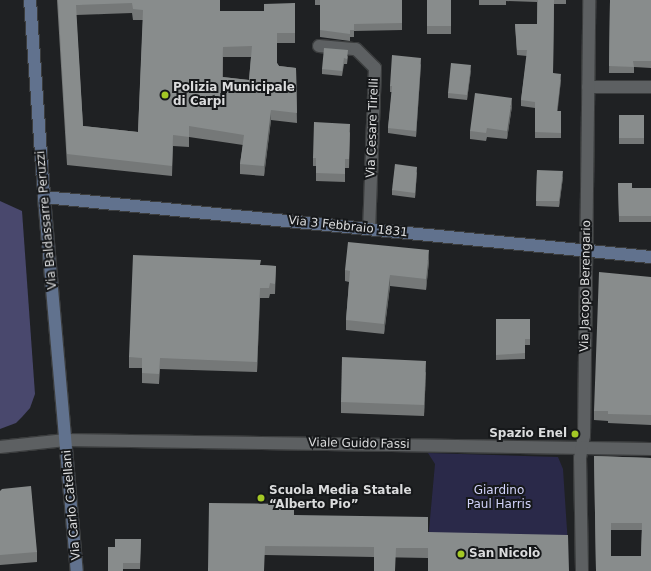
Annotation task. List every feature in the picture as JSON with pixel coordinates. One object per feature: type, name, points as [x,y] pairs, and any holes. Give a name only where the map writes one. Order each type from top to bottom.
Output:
[{"type":"street","name":"Via Baldassarre Peruzzi","points":[[30,0],[44,197],[66,440]]},
{"type":"street","name":"Via Jacopo Berengario","points":[[582,571],[580,458],[583,447],[589,0]]},
{"type":"street","name":"Via Cesare Tirelli","points":[[320,46],[356,49],[375,68],[369,229]]},
{"type":"street","points":[[588,87],[651,87]]},
{"type":"street","name":"Via 3 Febbraio 1831","points":[[44,197],[586,249],[651,257]]},
{"type":"street","name":"Viale Guido Fassi","points":[[0,447],[66,440],[651,449]]},
{"type":"street","name":"Via Carlo Catellani","points":[[66,440],[77,571]]},
{"type":"green space","name":"Giardino Paul Harris","points":[[428,453],[558,457],[563,469],[568,545],[428,541],[435,464]]},
{"type":"shaded area","points":[[0,201],[22,211],[35,394],[30,408],[16,423],[0,429]]},
{"type":"building","points":[[58,0],[220,0],[220,11],[264,11],[264,4],[295,3],[295,33],[277,33],[277,63],[279,66],[296,68],[297,113],[271,110],[264,166],[240,164],[244,135],[189,126],[189,137],[173,135],[172,166],[67,154]],"holes":[[[132,3],[133,9],[143,10],[138,132],[83,126],[76,5]],[[252,46],[249,80],[222,77],[223,47]]]},
{"type":"building","points":[[320,0],[402,0],[402,23],[354,24],[354,30],[350,30],[350,34],[320,30]]},
{"type":"building","points":[[427,0],[451,0],[451,26],[427,26]]},
{"type":"building","points":[[538,0],[554,0],[553,73],[561,74],[557,111],[561,111],[561,133],[535,132],[535,102],[521,100],[527,50],[517,50],[515,24],[537,24]]},
{"type":"building","points":[[610,0],[651,0],[651,61],[633,61],[634,67],[609,66]]},
{"type":"building","points":[[324,48],[348,50],[347,59],[344,58],[342,71],[322,69]]},
{"type":"building","points":[[392,55],[421,58],[416,131],[388,128],[392,86],[390,86]]},
{"type":"building","points":[[451,63],[471,65],[467,95],[448,93]]},
{"type":"building","points":[[475,93],[512,98],[507,131],[487,128],[486,133],[470,131]]},
{"type":"building","points":[[619,115],[644,115],[644,138],[619,138]]},
{"type":"building","points":[[314,122],[350,124],[349,159],[345,159],[345,174],[316,173],[316,158],[313,158]]},
{"type":"building","points":[[395,164],[417,167],[415,193],[392,190]]},
{"type":"building","points":[[537,170],[563,171],[559,201],[536,201]]},
{"type":"building","points":[[618,183],[632,183],[632,188],[651,188],[651,216],[619,216]]},
{"type":"building","points":[[348,242],[429,250],[426,279],[390,275],[384,324],[346,320],[350,271],[345,270]]},
{"type":"building","points":[[133,255],[261,260],[260,265],[276,266],[275,284],[270,283],[269,288],[260,288],[257,362],[160,358],[159,374],[142,373],[142,358],[129,357]]},
{"type":"building","points":[[599,272],[651,277],[651,415],[608,414],[608,411],[594,411]]},
{"type":"building","points":[[496,319],[530,319],[530,339],[525,339],[525,353],[496,355]]},
{"type":"building","points":[[342,357],[426,361],[424,405],[341,402]]},
{"type":"building","points":[[594,456],[651,458],[651,571],[596,571]],"holes":[[[611,523],[642,523],[641,556],[611,556]]]},
{"type":"building","points":[[31,486],[37,552],[0,555],[0,491],[2,489]]},
{"type":"building","points":[[209,503],[294,504],[294,515],[428,517],[428,532],[568,535],[569,571],[428,571],[428,548],[396,548],[395,571],[374,571],[374,547],[265,546],[264,571],[208,571]]},
{"type":"building","points":[[115,539],[141,539],[140,563],[123,563],[123,571],[108,571],[108,547],[115,547]]},
{"type":"place","name":"Polizia Municipale di Carpi","points":[[165,95]]},
{"type":"place","name":"Spazio Enel","points":[[575,434]]},
{"type":"place","name":"Scuola Media Statale “Alberto Pio”","points":[[261,498]]},
{"type":"place","name":"San Nicolò","points":[[461,554]]}]
